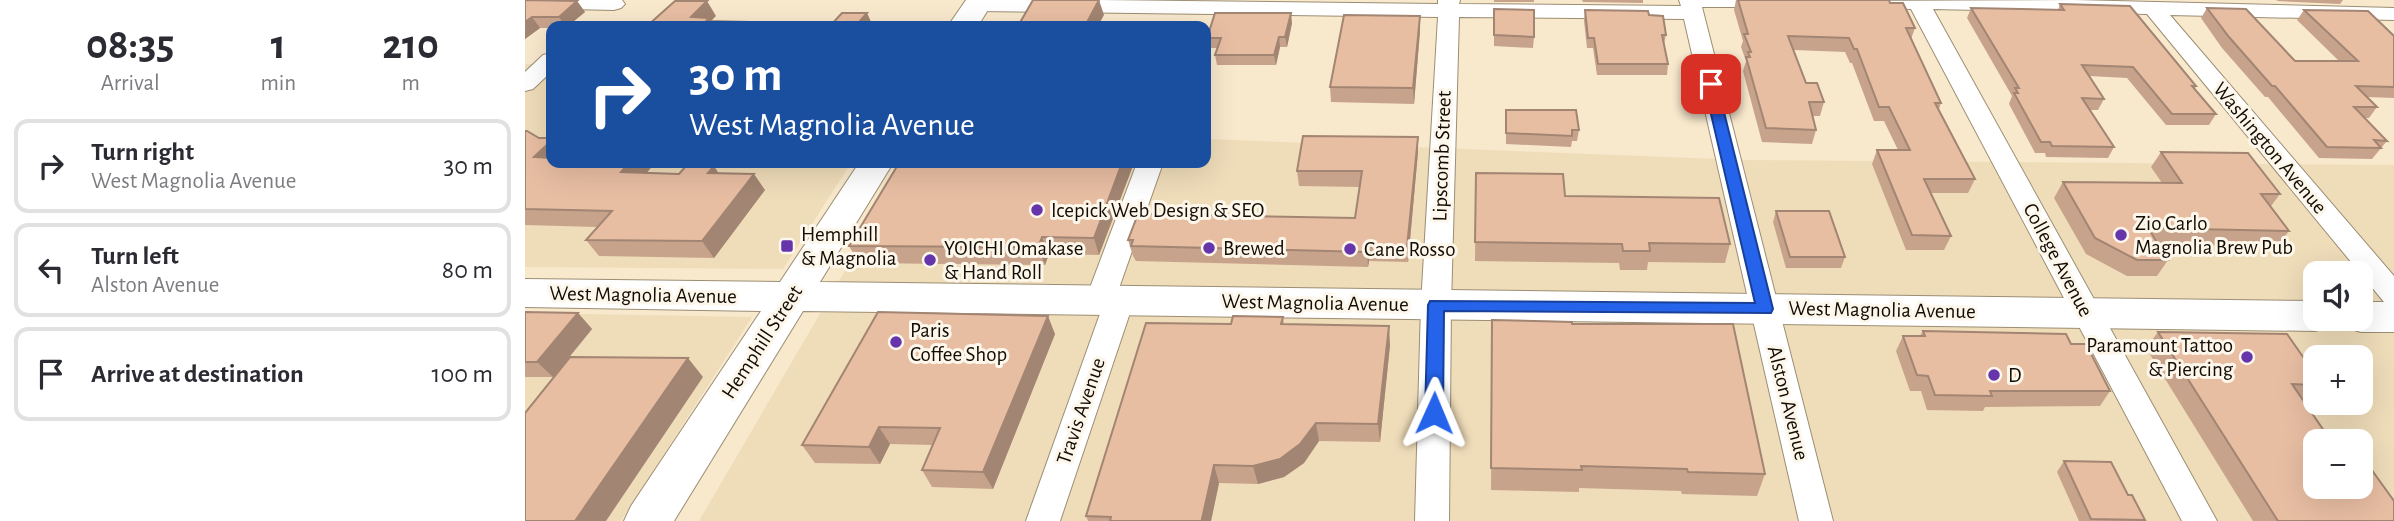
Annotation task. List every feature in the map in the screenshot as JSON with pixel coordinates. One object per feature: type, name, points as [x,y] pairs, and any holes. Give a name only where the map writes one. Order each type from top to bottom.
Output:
[{"type":"street","points":[[2375,0],[2393,15]]},
{"type":"street","points":[[973,10],[1203,11],[1797,1]]},
{"type":"street","points":[[1824,1],[2149,4],[2393,15]]},
{"type":"street","name":"College Avenue","points":[[1918,1],[2200,521]]},
{"type":"street","points":[[525,2],[616,2]]},
{"type":"street","points":[[595,21],[616,2]]},
{"type":"street","name":"Alston Avenue","points":[[1691,4],[1816,521]]},
{"type":"street","name":"Washington Avenue","points":[[2149,4],[2394,296]]},
{"type":"street","name":"Lipscomb Street","points":[[1432,521],[1436,305],[1449,6]]},
{"type":"street","points":[[525,84],[546,65]]},
{"type":"street","name":"Hemphill Street","points":[[648,521],[873,168]]},
{"type":"street","name":"Travis Avenue","points":[[1043,521],[1149,168]]},
{"type":"street","name":"West Magnolia Avenue","points":[[525,293],[2303,316]]},
{"type":"street","points":[[2373,317],[2394,317]]},
{"type":"shaded area","points":[[525,64],[546,64],[546,168],[848,168],[783,269],[525,267]]},
{"type":"shaded area","points":[[1211,139],[1745,160],[2394,165],[2394,521],[699,521],[905,168],[1211,168]]},
{"type":"shaded area","points":[[525,313],[752,317],[621,521],[525,521]]},
{"type":"building","points":[[525,0],[577,1],[559,17],[532,17],[525,22]]},
{"type":"building","points":[[1033,0],[1099,0],[1088,21],[1021,21]]},
{"type":"building","points":[[1738,0],[1889,0],[1890,3],[1903,3],[1915,28],[1906,28],[1941,103],[1935,103],[1975,179],[1924,179],[1951,236],[1912,235],[1877,150],[1910,150],[1889,107],[1879,107],[1857,49],[1854,49],[1849,38],[1788,36],[1806,83],[1817,83],[1824,102],[1809,102],[1816,130],[1766,128],[1746,57],[1750,57],[1748,52],[1751,52],[1744,34],[1748,34]]},
{"type":"building","points":[[675,1],[707,1],[691,17],[709,18],[706,21],[653,21]]},
{"type":"building","points":[[2060,4],[2130,6],[2216,114],[2172,114],[2133,67],[2082,65],[2104,99],[2082,98],[2114,147],[2052,146],[2050,142],[2041,142],[2014,93],[2018,93],[2015,88],[2019,88],[1971,8],[2064,10]]},
{"type":"building","points":[[2207,8],[2246,9],[2295,61],[2358,61],[2304,10],[2368,11],[2394,36],[2394,87],[2356,86],[2377,107],[2354,107],[2387,141],[2374,140],[2381,148],[2327,147],[2229,37]]},
{"type":"building","points":[[1494,9],[1534,10],[1534,37],[1494,35]]},
{"type":"building","points":[[1585,10],[1648,11],[1649,15],[1663,16],[1666,35],[1662,35],[1668,64],[1598,64],[1594,38],[1588,38]]},
{"type":"building","points":[[842,13],[867,13],[860,21],[835,21]]},
{"type":"building","points":[[1215,13],[1291,13],[1285,37],[1279,37],[1274,55],[1215,55],[1221,38],[1211,38]]},
{"type":"building","points":[[1344,15],[1420,16],[1413,88],[1330,87]]},
{"type":"building","points":[[1506,110],[1576,110],[1579,130],[1572,130],[1572,136],[1506,133]]},
{"type":"building","points":[[525,131],[539,138],[546,138],[546,146],[534,157],[546,158],[546,168],[625,168],[621,172],[679,174],[684,168],[712,168],[708,173],[754,174],[702,241],[586,240],[612,211],[525,209]]},
{"type":"building","points":[[1303,136],[1418,137],[1407,247],[1368,246],[1367,252],[1131,246],[1133,240],[1128,240],[1138,214],[1355,218],[1362,171],[1297,171]]},
{"type":"building","points":[[2161,152],[2248,153],[2280,194],[2261,194],[2289,231],[2148,228],[2168,260],[2137,260],[2095,238],[2063,182],[2182,183]]},
{"type":"building","points":[[896,168],[1120,168],[1094,238],[1042,237],[1038,247],[849,246]]},
{"type":"building","points":[[1476,173],[1563,174],[1565,196],[1719,198],[1730,244],[1649,243],[1650,251],[1623,251],[1622,244],[1475,242]]},
{"type":"building","points":[[1776,211],[1829,211],[1845,257],[1790,257]]},
{"type":"building","points":[[525,312],[578,313],[537,362],[525,362]]},
{"type":"building","points":[[878,312],[1048,316],[983,472],[922,470],[940,428],[879,427],[869,447],[802,445]]},
{"type":"building","points":[[1233,316],[1283,317],[1281,324],[1389,326],[1378,424],[1316,423],[1300,444],[1280,459],[1253,466],[1214,465],[1202,519],[1209,521],[1110,521],[1111,517],[1086,516],[1146,323],[1231,324]]},
{"type":"building","points":[[1492,320],[1572,324],[1733,324],[1765,474],[1581,466],[1582,470],[1491,468]]},
{"type":"building","name":"D","points":[[1923,331],[2066,334],[2071,344],[2086,344],[2110,391],[1990,391],[1992,396],[1935,395],[1928,376],[1917,375],[1903,336],[1925,336]]},
{"type":"building","points":[[2158,332],[2287,334],[2303,357],[2303,384],[2292,384],[2303,400],[2303,415],[2313,415],[2323,429],[2303,429],[2303,499],[2373,499],[2373,472],[2394,501],[2394,521],[2278,521]]},
{"type":"building","points":[[570,357],[688,358],[575,521],[525,521],[525,413]]},
{"type":"building","points":[[2064,461],[2111,462],[2145,520],[2091,519]]},
{"type":"place","name":"Icepick Web Design & SEO","points":[[1037,210]]},
{"type":"place","name":"Zio Carlo Magnolia Brew Pub","points":[[2121,235]]},
{"type":"place","name":"Hemphill & Magnolia","points":[[787,246]]},
{"type":"place","name":"Brewed","points":[[1209,248]]},
{"type":"place","name":"Cane Rosso","points":[[1350,249]]},
{"type":"place","name":"YOICHI Omakase & Hand Roll","points":[[930,260]]},
{"type":"place","name":"Paris Coffee Shop","points":[[896,342]]},
{"type":"place","name":"Paramount Tattoo & Piercing","points":[[2247,357]]},
{"type":"place","name":"D","points":[[1994,375]]},
{"type":"route","points":[[1434,413],[1436,305],[1765,309],[1711,84]]}]
